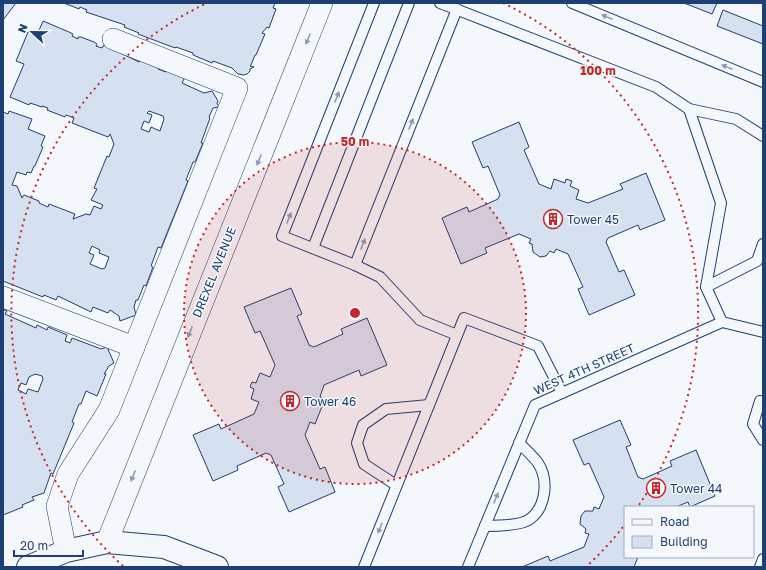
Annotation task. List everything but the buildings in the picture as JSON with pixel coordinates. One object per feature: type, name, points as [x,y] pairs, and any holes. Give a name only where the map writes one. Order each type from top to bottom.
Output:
[{"type":"street","name":"DREXEL AVENUE","points":[[107,542],[322,3]]},
{"type":"street","points":[[66,551],[57,506],[68,474],[109,410],[237,88],[113,39]]},
{"type":"street","points":[[3,297],[134,347]]},
{"type":"street","points":[[28,567],[66,551],[107,542],[164,547],[217,567]]},
{"type":"lane","points":[[374,3],[282,236],[355,265],[380,277],[420,320],[457,335]]},
{"type":"lane","points":[[313,248],[409,3]]},
{"type":"lane","points":[[440,3],[656,87],[689,110],[736,119],[763,136]]},
{"type":"lane","points":[[572,3],[763,82]]},
{"type":"lane","points":[[355,265],[457,9]]},
{"type":"lane","points":[[689,110],[721,203],[706,287],[722,322],[763,332]]},
{"type":"lane","points":[[706,287],[757,261],[763,244]]},
{"type":"lane","points":[[364,567],[464,318],[538,346],[562,393]]},
{"type":"lane","name":"WEST 4TH STREET","points":[[468,567],[535,405],[722,322]]},
{"type":"lane","points":[[760,401],[753,424],[763,440]]},
{"type":"lane","points":[[395,488],[364,464],[357,442],[363,424],[386,409],[429,405]]},
{"type":"lane","points":[[485,526],[507,526],[530,520],[540,507],[546,485],[538,464],[519,443]]},
{"type":"lane","points":[[760,567],[763,559]]},
{"type":"place","name":"Tower 45","points":[[553,219]]},
{"type":"place","name":"Tower 46","points":[[290,401]]},
{"type":"place","name":"Tower 44","points":[[656,488]]}]
